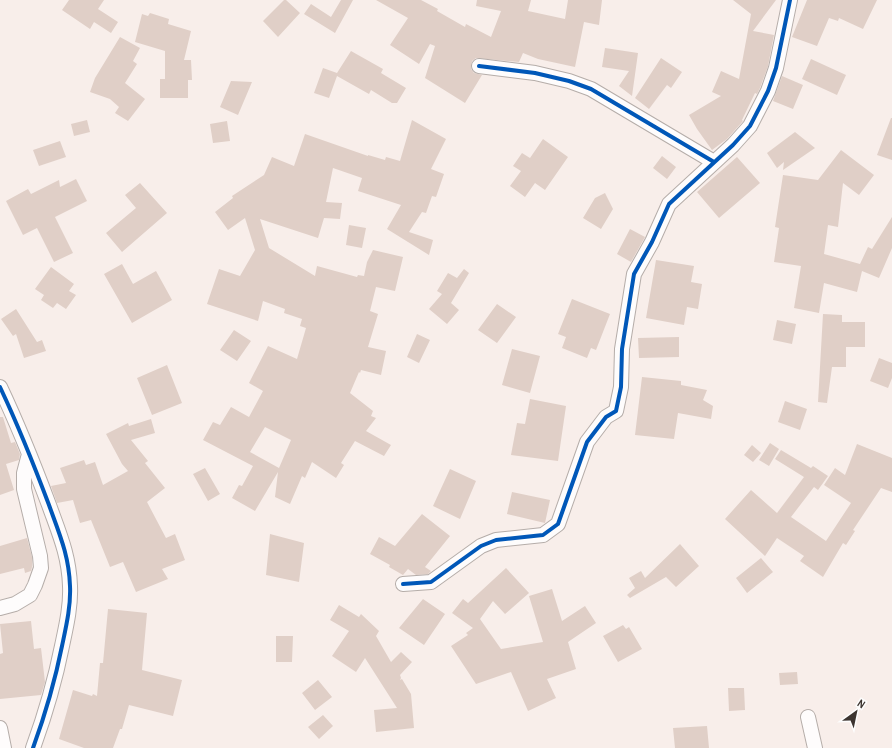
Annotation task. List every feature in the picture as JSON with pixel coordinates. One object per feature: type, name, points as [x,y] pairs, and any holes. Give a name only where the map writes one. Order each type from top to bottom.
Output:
[{"type":"street","points":[[403,584],[431,582],[481,546],[496,540],[543,535],[558,524],[587,442],[606,416],[616,411],[621,387],[622,349],[634,274],[652,242],[669,204],[750,126],[760,109],[776,68],[790,0]]},
{"type":"street","points":[[479,66],[535,73],[569,81],[591,89],[714,162]]},
{"type":"street","points":[[0,387],[17,423],[63,542],[68,564],[70,587],[66,630],[43,722],[33,748]]},
{"type":"street","points":[[0,608],[16,604],[30,596],[41,568],[40,556],[24,489],[24,473],[29,454]]},
{"type":"street","points":[[808,717],[815,748]]},
{"type":"street","points":[[0,728],[4,748]]},
{"type":"building","points":[[69,0],[104,0],[98,9],[118,22],[111,33],[94,22],[90,29],[62,10]]},
{"type":"building","points":[[284,0],[286,0],[300,13],[278,37],[263,21]]},
{"type":"building","points":[[341,0],[353,0],[335,33],[304,14],[311,4],[331,17]]},
{"type":"building","points":[[376,0],[421,0],[438,9],[437,11],[465,27],[466,24],[491,37],[501,11],[476,6],[477,0],[531,0],[528,11],[565,19],[568,0],[602,0],[599,25],[584,22],[575,67],[538,59],[523,53],[519,62],[476,58],[472,61],[471,69],[474,73],[482,75],[465,103],[425,78],[435,46],[430,44],[419,64],[390,45],[408,18]]},
{"type":"building","points":[[733,0],[776,0],[753,31],[774,35],[768,66],[760,88],[757,94],[755,93],[742,120],[743,121],[727,139],[712,150],[689,115],[721,96],[712,92],[721,71],[739,79],[751,14]]},
{"type":"building","points":[[807,0],[877,0],[863,29],[839,18],[838,21],[829,18],[817,46],[792,37]]},
{"type":"building","points":[[150,13],[169,19],[168,24],[191,31],[184,60],[191,60],[192,80],[188,80],[188,98],[160,98],[160,79],[165,79],[165,51],[135,42],[142,14],[148,16]]},
{"type":"building","points":[[120,37],[140,48],[133,61],[137,64],[125,83],[145,99],[128,121],[115,113],[119,107],[110,99],[90,92],[95,78]]},
{"type":"building","points":[[605,48],[638,53],[632,96],[619,86],[629,71],[602,67]]},
{"type":"building","points":[[351,51],[383,69],[381,73],[406,88],[397,103],[392,103],[371,90],[369,94],[337,76],[329,98],[314,93],[323,68],[337,73]]},
{"type":"building","points":[[661,58],[682,72],[671,88],[667,85],[649,109],[635,98]]},
{"type":"building","points":[[811,59],[846,75],[837,95],[802,79]]},
{"type":"building","points":[[782,76],[803,85],[793,109],[773,101]]},
{"type":"building","points":[[231,81],[252,82],[238,115],[220,107]]},
{"type":"building","points":[[892,118],[892,160],[877,155]]},
{"type":"building","points":[[87,120],[90,132],[74,136],[71,124]]},
{"type":"building","points":[[412,120],[446,139],[431,169],[444,174],[436,197],[432,196],[426,213],[422,212],[409,232],[433,240],[429,255],[387,229],[401,205],[358,191],[362,178],[333,168],[326,202],[342,203],[340,219],[324,218],[318,238],[260,219],[269,248],[315,276],[317,266],[357,277],[358,275],[364,276],[367,262],[373,250],[403,257],[395,291],[376,287],[370,311],[378,314],[368,347],[386,351],[381,375],[361,370],[350,393],[373,411],[371,416],[376,418],[366,431],[391,445],[384,456],[355,441],[341,463],[344,465],[336,478],[312,462],[305,478],[302,476],[290,504],[275,497],[278,472],[255,511],[232,498],[239,485],[242,486],[253,466],[203,440],[213,422],[220,425],[231,407],[249,417],[263,391],[249,383],[268,346],[297,359],[306,328],[300,326],[302,319],[284,313],[285,309],[263,301],[258,321],[207,304],[219,269],[240,276],[255,250],[245,218],[228,230],[215,212],[233,198],[232,196],[264,175],[272,157],[294,166],[305,134],[368,156],[385,160],[386,157],[400,161]],"holes":[[[265,427],[291,440],[279,468],[250,452]]]},
{"type":"building","points":[[227,121],[230,141],[213,143],[210,124]]},
{"type":"building","points":[[795,132],[815,148],[783,170],[784,162],[777,168],[767,153]]},
{"type":"building","points":[[543,139],[568,157],[545,190],[535,183],[525,197],[510,186],[521,171],[513,166],[522,153],[530,158]]},
{"type":"building","points":[[60,141],[66,157],[39,166],[33,150]]},
{"type":"building","points":[[841,150],[874,175],[859,195],[843,183],[838,227],[828,225],[824,254],[860,264],[868,247],[872,249],[892,217],[892,248],[879,278],[862,271],[857,292],[824,283],[819,313],[794,308],[801,266],[774,262],[779,228],[775,227],[783,175],[818,180]]},
{"type":"building","points":[[662,156],[676,167],[667,179],[653,168]]},
{"type":"building","points":[[737,157],[760,183],[719,218],[697,192]]},
{"type":"building","points":[[76,179],[87,201],[55,217],[73,253],[54,262],[37,228],[23,235],[6,201],[28,189],[31,194],[59,180],[60,187]]},
{"type":"building","points":[[140,183],[167,213],[122,252],[106,233],[136,208],[125,195]]},
{"type":"building","points":[[605,193],[613,209],[601,229],[583,218],[595,198]]},
{"type":"building","points":[[349,225],[366,228],[362,248],[346,245]]},
{"type":"building","points":[[630,229],[645,237],[631,262],[617,254]]},
{"type":"building","points":[[656,260],[694,266],[691,282],[702,284],[698,309],[687,307],[684,325],[646,318]]},
{"type":"building","points":[[122,264],[133,284],[156,271],[172,300],[132,323],[104,274]]},
{"type":"building","points":[[51,267],[74,284],[69,291],[76,295],[66,309],[57,303],[53,308],[41,300],[44,295],[35,289]]},
{"type":"building","points":[[464,269],[469,273],[451,303],[459,310],[447,324],[429,309],[442,294],[437,291],[448,273],[457,278]]},
{"type":"building","points":[[572,299],[610,314],[596,350],[591,348],[587,358],[562,348],[566,337],[558,334]]},
{"type":"building","points":[[497,304],[516,317],[497,343],[478,330]]},
{"type":"building","points":[[16,309],[37,342],[42,340],[46,351],[24,358],[16,334],[13,336],[1,319]]},
{"type":"building","points":[[823,314],[842,315],[842,322],[865,322],[865,347],[846,347],[846,367],[832,367],[827,403],[818,402]]},
{"type":"building","points":[[777,320],[796,324],[792,344],[773,340]]},
{"type":"building","points":[[234,330],[251,341],[237,361],[220,350]]},
{"type":"building","points":[[417,334],[430,340],[419,363],[407,357]]},
{"type":"building","points":[[679,337],[679,357],[639,358],[638,338]]},
{"type":"building","points":[[512,349],[540,356],[530,393],[502,385]]},
{"type":"building","points":[[879,358],[892,363],[892,378],[888,388],[870,381]]},
{"type":"building","points":[[167,365],[182,403],[152,415],[137,378]]},
{"type":"building","points":[[642,377],[681,381],[681,385],[707,390],[703,400],[713,406],[711,419],[678,413],[674,439],[635,435]]},
{"type":"building","points":[[530,399],[566,406],[558,461],[511,455],[517,423],[525,424]]},
{"type":"building","points":[[785,401],[807,409],[800,430],[778,422]]},
{"type":"building","points":[[0,417],[3,417],[11,443],[15,442],[20,454],[19,460],[6,464],[14,490],[0,495]]},
{"type":"building","points":[[151,419],[155,433],[131,440],[148,461],[145,463],[165,488],[147,502],[166,538],[175,534],[185,560],[162,569],[168,579],[136,592],[123,562],[110,567],[91,520],[80,523],[73,500],[57,503],[51,486],[66,483],[60,468],[84,460],[86,465],[95,462],[103,485],[128,471],[122,464],[106,434],[128,423],[129,426]]},
{"type":"building","points":[[770,443],[779,449],[769,466],[759,460]]},
{"type":"building","points":[[857,444],[892,458],[892,492],[881,488],[853,530],[855,531],[846,545],[843,543],[823,577],[800,561],[804,556],[777,538],[765,556],[725,519],[751,490],[777,513],[804,477],[775,459],[781,450],[811,468],[813,466],[828,476],[818,490],[814,487],[791,517],[826,541],[851,503],[824,485],[835,468],[845,475]]},
{"type":"building","points":[[752,445],[761,453],[753,462],[744,455]]},
{"type":"building","points":[[205,468],[220,494],[208,501],[193,474]]},
{"type":"building","points":[[450,469],[476,481],[460,519],[433,506]]},
{"type":"building","points":[[512,492],[550,500],[545,523],[507,514]]},
{"type":"building","points":[[422,514],[450,536],[425,567],[431,571],[428,574],[416,575],[408,569],[403,575],[389,567],[390,565],[370,554],[379,537],[395,546]]},
{"type":"building","points":[[270,534],[304,543],[299,582],[266,575]]},
{"type":"building","points":[[27,538],[32,557],[31,571],[25,573],[24,568],[0,574],[0,546]]},
{"type":"building","points":[[680,544],[699,566],[676,587],[666,577],[630,598],[627,595],[635,588],[629,578],[641,571],[645,578]]},
{"type":"building","points":[[761,558],[773,572],[747,593],[736,578]]},
{"type":"building","points":[[506,568],[529,593],[505,614],[493,601],[480,619],[501,649],[543,642],[529,596],[552,589],[562,621],[585,606],[596,623],[568,642],[576,669],[547,679],[556,698],[528,711],[511,672],[476,684],[451,646],[468,635],[466,633],[473,628],[452,613],[463,599],[468,603]]},
{"type":"building","points":[[423,599],[445,614],[424,645],[399,628]]},
{"type":"building","points":[[339,605],[359,617],[361,614],[379,631],[376,636],[391,662],[401,652],[412,662],[400,675],[400,680],[402,679],[411,694],[414,728],[376,732],[374,710],[397,708],[365,658],[356,672],[332,656],[349,631],[330,620]]},
{"type":"building","points":[[108,609],[147,613],[142,670],[182,680],[173,716],[129,705],[122,729],[120,729],[113,748],[84,748],[59,739],[73,690],[92,696],[93,694],[97,696],[100,663],[103,663]]},
{"type":"building","points":[[31,621],[34,649],[41,648],[45,682],[41,695],[0,699],[0,654],[3,653],[0,624]]},
{"type":"building","points":[[623,625],[626,629],[629,627],[642,649],[618,662],[603,636]]},
{"type":"building","points":[[276,636],[293,636],[292,662],[276,662]]},
{"type":"building","points":[[797,672],[798,684],[780,685],[779,673]]},
{"type":"building","points":[[318,680],[332,697],[315,710],[302,693]]},
{"type":"building","points":[[728,688],[744,688],[745,710],[729,711]]},
{"type":"building","points":[[323,715],[333,726],[319,739],[308,727]]},
{"type":"building","points":[[707,726],[709,748],[675,748],[673,728]]},
{"type":"cycle path","points":[[403,584],[431,582],[481,546],[496,540],[543,535],[558,524],[587,442],[606,417],[616,411],[621,387],[622,349],[634,274],[652,242],[669,204],[733,145],[750,126],[768,91],[776,68],[790,0]]},
{"type":"cycle path","points":[[479,66],[535,73],[569,81],[591,89],[714,162]]},
{"type":"cycle path","points":[[0,387],[26,445],[63,544],[68,564],[70,586],[68,616],[53,685],[33,748]]}]
